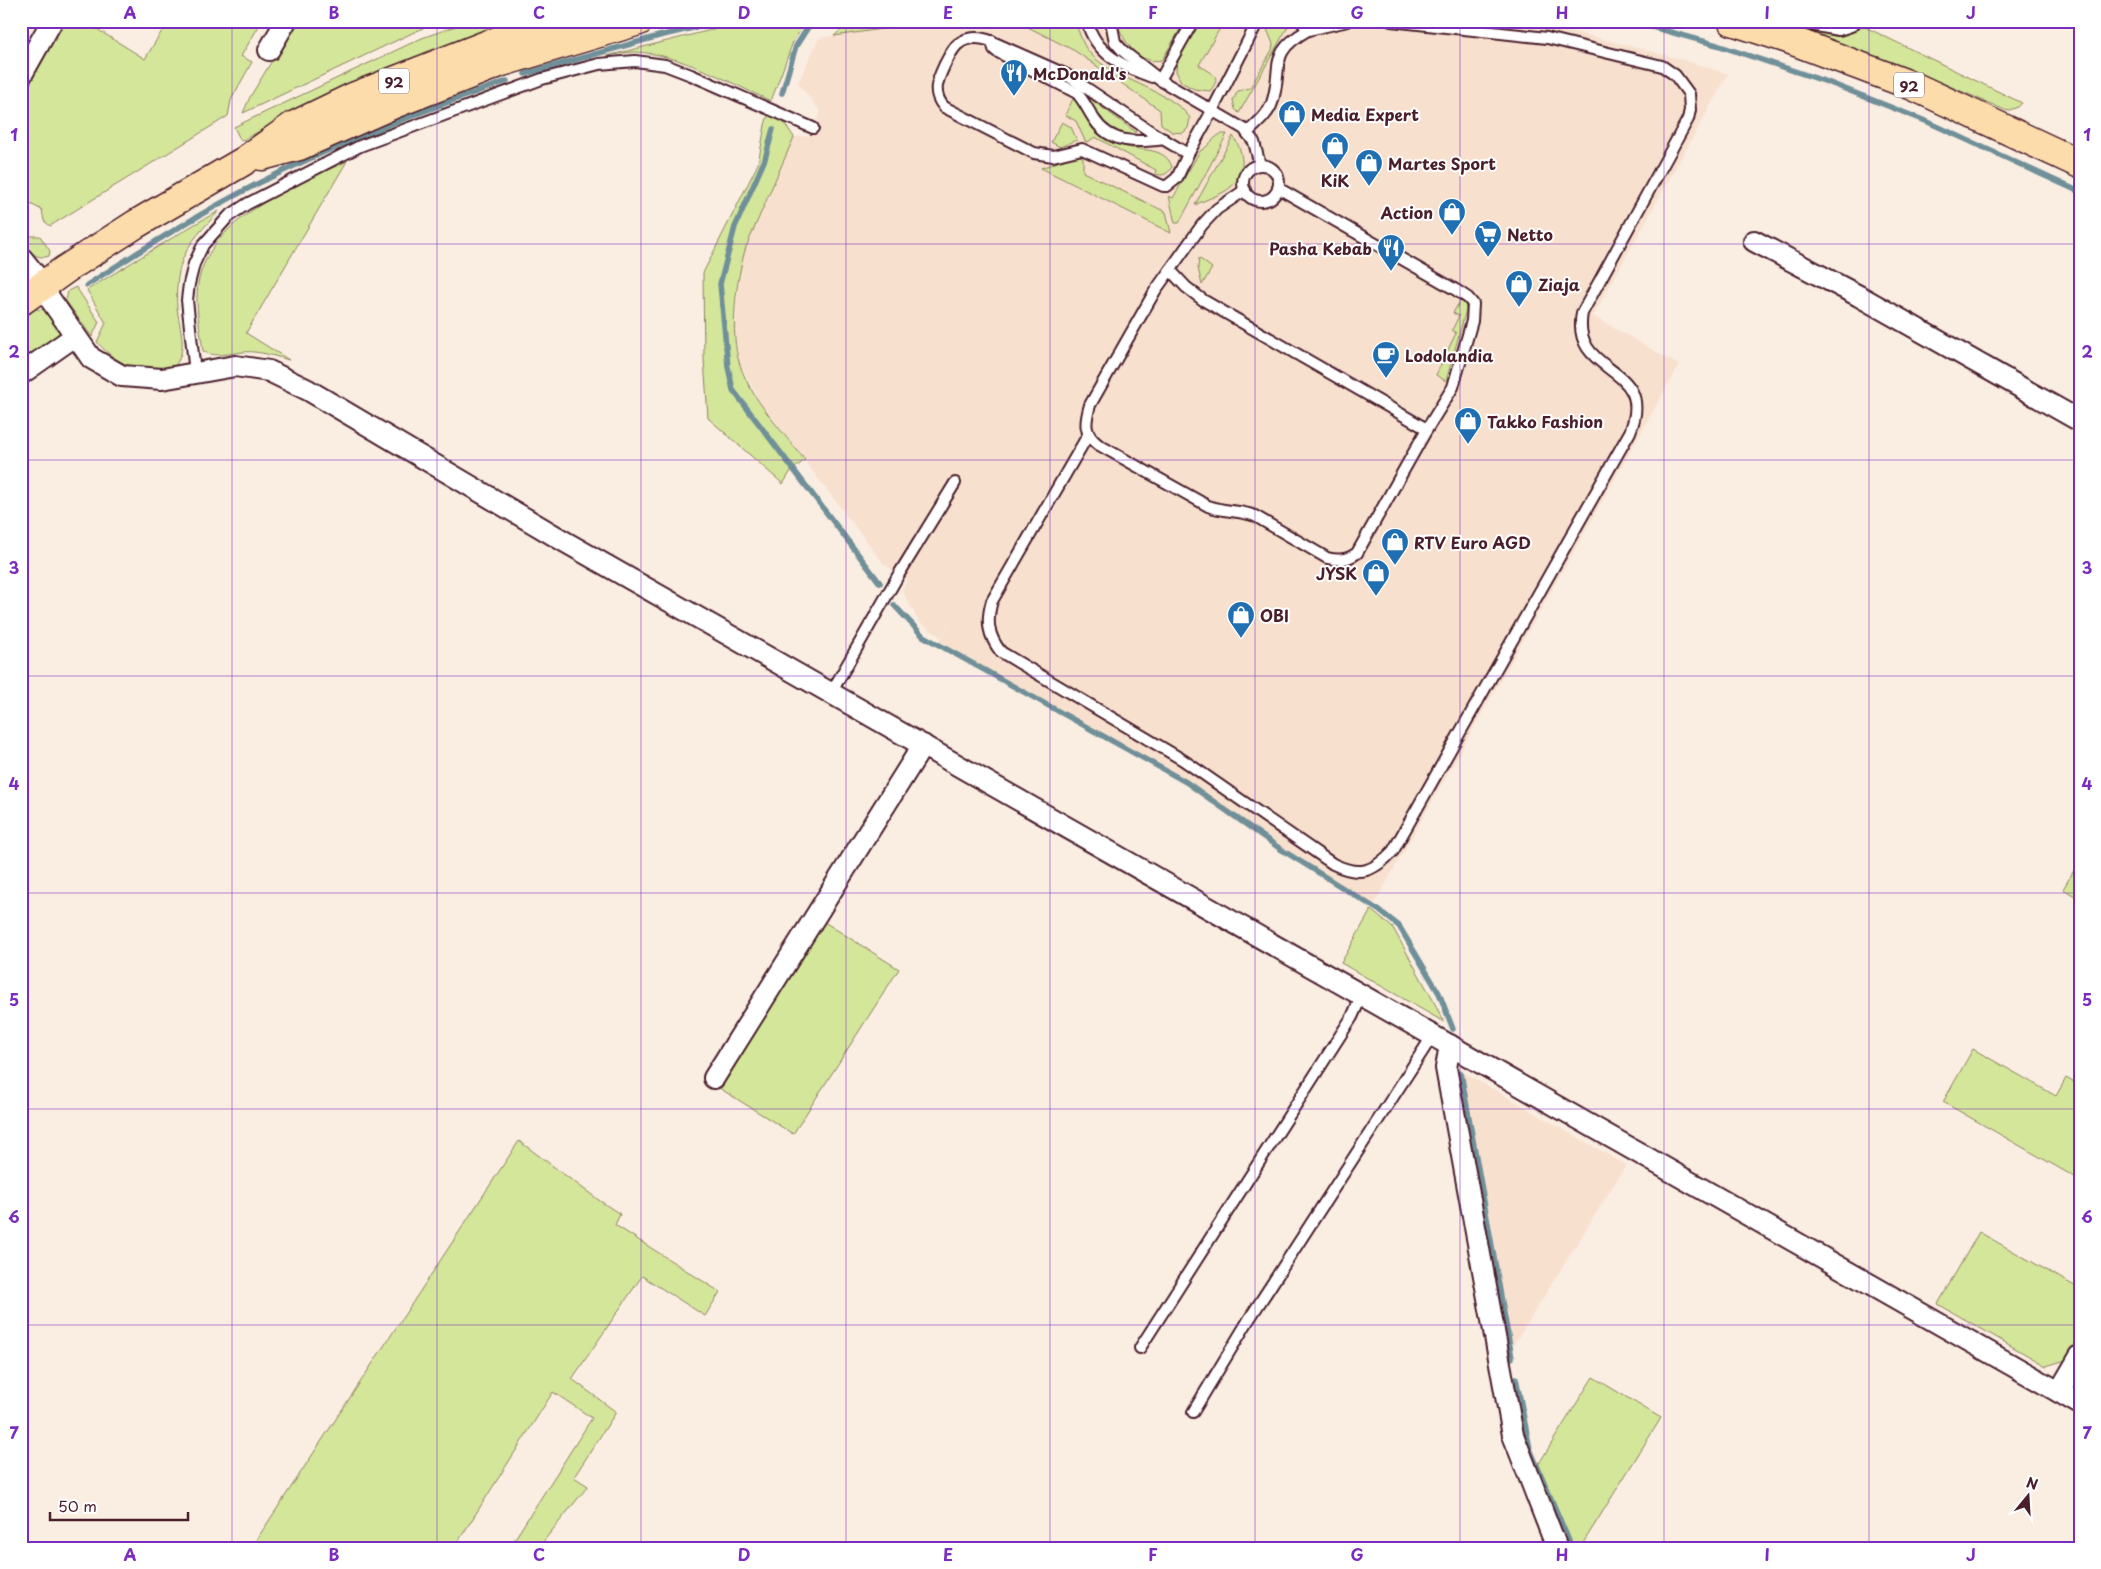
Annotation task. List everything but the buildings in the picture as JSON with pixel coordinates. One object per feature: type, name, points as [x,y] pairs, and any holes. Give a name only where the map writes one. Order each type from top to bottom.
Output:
[{"type":"main road","name":"92","points":[[31,294],[136,224],[244,161],[293,126],[353,98],[486,45],[554,21]]},
{"type":"main road","name":"92","points":[[244,161],[299,146],[394,104],[502,62],[639,21]]},
{"type":"main road","name":"92","points":[[1732,21],[1788,39],[1913,86],[2080,164]]},
{"type":"street","points":[[21,76],[52,21]]},
{"type":"street","points":[[269,50],[286,21]]},
{"type":"street","points":[[1816,21],[1838,25],[1850,21]]},
{"type":"street","points":[[1754,241],[1859,296],[2080,421]]},
{"type":"street","points":[[21,261],[31,294],[76,336],[91,358],[122,376],[162,379],[234,366],[269,371],[308,390],[567,543],[2080,1404]]},
{"type":"street","points":[[21,374],[76,336]]},
{"type":"street","points":[[714,1078],[923,745]]},
{"type":"street","points":[[1441,1040],[1513,1435],[1557,1548]]},
{"type":"street","points":[[2059,1392],[2080,1356]]},
{"type":"lane","points":[[1087,21],[1094,38],[1109,57],[1130,70],[1160,80]]},
{"type":"lane","points":[[1110,21],[1115,42],[1123,52],[1160,80],[1244,129],[1254,142],[1260,165]]},
{"type":"lane","points":[[1160,80],[1194,21]]},
{"type":"lane","points":[[1188,154],[1067,75],[992,41],[979,38],[968,39],[959,44],[952,50],[936,85],[938,101],[952,113],[1034,153],[1053,156],[1082,149],[1163,186],[1167,186],[1177,178],[1258,21]]},
{"type":"lane","points":[[1247,133],[1265,115],[1272,104],[1280,56],[1285,46],[1304,25],[1332,24],[1348,21]]},
{"type":"lane","points":[[1088,435],[992,601],[988,615],[988,628],[994,643],[1001,652],[1183,760],[1333,864],[1358,873],[1380,864],[1393,851],[1630,432],[1636,418],[1637,405],[1632,390],[1624,379],[1586,349],[1579,326],[1587,301],[1650,191],[1688,119],[1690,102],[1685,87],[1675,75],[1662,66],[1646,61],[1547,38],[1391,21]]},
{"type":"lane","points":[[992,41],[996,51],[1076,93],[1083,100],[1098,126],[1107,134],[1128,142],[1139,143],[1164,139]]},
{"type":"lane","points":[[195,373],[187,300],[194,264],[203,245],[229,216],[247,204],[360,146],[542,79],[599,64],[635,62],[665,65],[813,128]]},
{"type":"lane","points":[[1260,165],[1273,169],[1279,180],[1278,188],[1274,196],[1263,201],[1252,198],[1244,190],[1243,184],[1246,172],[1250,168],[1260,165]]},
{"type":"lane","points":[[1244,190],[1217,209],[1202,225],[1155,291],[1090,405],[1084,423],[1088,435],[1099,445],[1208,506],[1220,511],[1244,512],[1255,516],[1327,558],[1338,560],[1349,558],[1357,553],[1453,387],[1472,321],[1474,304],[1456,290],[1278,188]]},
{"type":"lane","points":[[1170,270],[1186,287],[1203,300],[1427,429]]},
{"type":"lane","points":[[831,693],[899,574],[955,483]]},
{"type":"lane","points":[[1140,1348],[1347,1025],[1362,995]]},
{"type":"lane","points":[[1193,1412],[1253,1313],[1441,1040]]},
{"type":"shaded area","points":[[936,21],[1509,21],[1556,27],[1680,59],[1728,74],[1593,316],[1679,365],[1374,904],[1289,853],[1286,857],[1186,786],[1137,754],[938,644],[955,614],[941,637],[919,622],[902,590],[908,580],[884,564],[762,405],[740,365],[735,332],[740,266],[746,247],[794,137],[809,136],[821,112],[798,83],[819,38]]},
{"type":"shaded area","points":[[1456,1068],[1626,1165],[1506,1357],[1490,1269]]},
{"type":"green space","points":[[63,21],[84,21],[145,59],[168,21],[262,21],[241,56],[252,62],[231,100],[228,116],[50,226],[44,221],[42,210],[21,199],[21,94]]},
{"type":"green space","points":[[296,21],[427,21],[425,27],[243,113],[250,97]]},
{"type":"green space","points":[[470,21],[510,21],[365,79],[301,109],[241,141],[234,127],[422,38]]},
{"type":"green space","points":[[747,21],[806,21],[793,42],[771,101],[704,70],[669,58],[634,52],[607,56]]},
{"type":"green space","points":[[851,21],[936,21],[834,36]]},
{"type":"green space","points":[[1016,21],[1074,21],[1086,48],[1099,62],[1126,78],[1169,99],[1190,118],[1188,128],[1183,133],[1172,132],[1161,124],[1160,110],[1075,51]]},
{"type":"green space","points":[[1116,21],[1185,21],[1162,60],[1153,61],[1145,59],[1133,50],[1127,43]]},
{"type":"green space","points":[[1201,21],[1224,21],[1199,65],[1212,73],[1216,78],[1214,86],[1210,91],[1194,89],[1181,82],[1176,71],[1177,62]]},
{"type":"green space","points":[[1291,21],[1239,113],[1235,109],[1233,100],[1238,91],[1250,88],[1272,50],[1273,44],[1267,29],[1271,22]]},
{"type":"green space","points":[[1779,21],[1837,33],[1848,33],[1863,26],[2022,103],[2018,107],[2007,111],[1945,84]]},
{"type":"green space","points":[[1089,98],[1136,132],[1120,135],[1113,131],[1101,120]]},
{"type":"green space","points":[[1073,99],[1098,134],[1120,145],[1150,150],[1163,155],[1172,167],[1170,170],[1165,174],[1155,174],[1156,170],[1095,137],[1088,142],[1085,141],[1076,121],[1065,115]]},
{"type":"green space","points":[[768,115],[782,120],[794,137],[746,247],[739,275],[734,322],[737,352],[745,378],[768,415],[805,460],[791,471],[783,484],[708,418],[704,359],[703,273],[758,164]]},
{"type":"green space","points":[[1062,122],[1071,127],[1077,140],[1060,147],[1051,142]]},
{"type":"green space","points":[[1221,134],[1227,134],[1179,223],[1175,223],[1169,196],[1173,198],[1200,151]]},
{"type":"green space","points":[[1233,136],[1240,149],[1242,169],[1240,175],[1227,190],[1195,205]]},
{"type":"green space","points":[[1083,153],[1083,172],[1166,212],[1171,233],[1041,168]]},
{"type":"green space","points":[[347,161],[246,333],[289,360],[254,352],[214,355],[203,351],[198,313],[198,284],[209,254],[223,235],[240,219],[260,205],[282,192]]},
{"type":"green space","points":[[219,211],[193,241],[180,266],[177,302],[182,346],[179,360],[174,367],[141,368],[123,363],[115,358],[97,342],[106,323],[87,290]]},
{"type":"green space","points":[[27,236],[40,236],[50,251],[49,256],[37,256],[28,250],[22,244]]},
{"type":"green space","points":[[1199,258],[1212,268],[1202,285],[1198,268]]},
{"type":"green space","points":[[76,287],[99,322],[92,337],[66,301],[68,291]]},
{"type":"green space","points":[[1460,301],[1465,304],[1466,310],[1446,381],[1436,375],[1456,333],[1452,330],[1459,316],[1453,313]]},
{"type":"green space","points":[[36,309],[46,310],[61,330],[52,344],[21,368],[21,320]]},
{"type":"green space","points":[[2080,860],[2080,899],[2063,889]]},
{"type":"green space","points":[[1371,910],[1393,928],[1444,1022],[1341,963]]},
{"type":"green space","points":[[821,920],[899,969],[793,1134],[716,1086]]},
{"type":"green space","points":[[1973,1049],[2056,1096],[2066,1078],[2080,1086],[2080,1180],[1943,1102]]},
{"type":"green space","points":[[519,1141],[620,1214],[615,1225],[720,1292],[705,1316],[642,1276],[572,1379],[616,1412],[574,1477],[588,1486],[538,1548],[509,1548],[592,1418],[553,1392],[454,1548],[251,1548]]},
{"type":"green space","points":[[1979,1232],[2080,1289],[2080,1335],[2066,1360],[2046,1366],[1938,1304]]},
{"type":"green space","points":[[1593,1377],[1661,1418],[1580,1548],[1564,1548],[1533,1473]]},
{"type":"waterway","points":[[525,74],[659,36],[723,21]]},
{"type":"waterway","points":[[782,93],[796,46],[812,21]]},
{"type":"waterway","points":[[1631,21],[1717,45],[1830,83],[1928,122],[2080,192]]},
{"type":"waterway","points":[[87,285],[149,245],[235,195],[287,169],[380,128],[507,81]]},
{"type":"waterway","points":[[773,129],[765,159],[735,227],[720,284],[728,367],[733,390],[880,583]]},
{"type":"waterway","points":[[894,605],[923,636],[1186,782],[1282,850],[1380,911],[1399,926],[1439,993],[1453,1029]]},
{"type":"waterway","points":[[1461,1073],[1512,1358]]},
{"type":"waterway","points":[[1516,1378],[1530,1449],[1572,1548]]},
{"type":"place","name":"McDonald's","points":[[1014,97]]},
{"type":"place","name":"Media Expert","points":[[1292,138]]},
{"type":"place","name":"KiK","points":[[1335,170]]},
{"type":"place","name":"Martes Sport","points":[[1369,187]]},
{"type":"place","name":"Action","points":[[1452,236]]},
{"type":"place","name":"Netto","points":[[1488,258]]},
{"type":"place","name":"Pasha Kebab","points":[[1391,272]]},
{"type":"place","name":"Ziaja","points":[[1519,308]]},
{"type":"place","name":"Lodolandia","points":[[1386,379]]},
{"type":"place","name":"Takko Fashion","points":[[1468,445]]},
{"type":"place","name":"RTV Euro AGD","points":[[1395,566]]},
{"type":"place","name":"JYSK","points":[[1376,597]]},
{"type":"place","name":"OBI","points":[[1241,639]]}]
